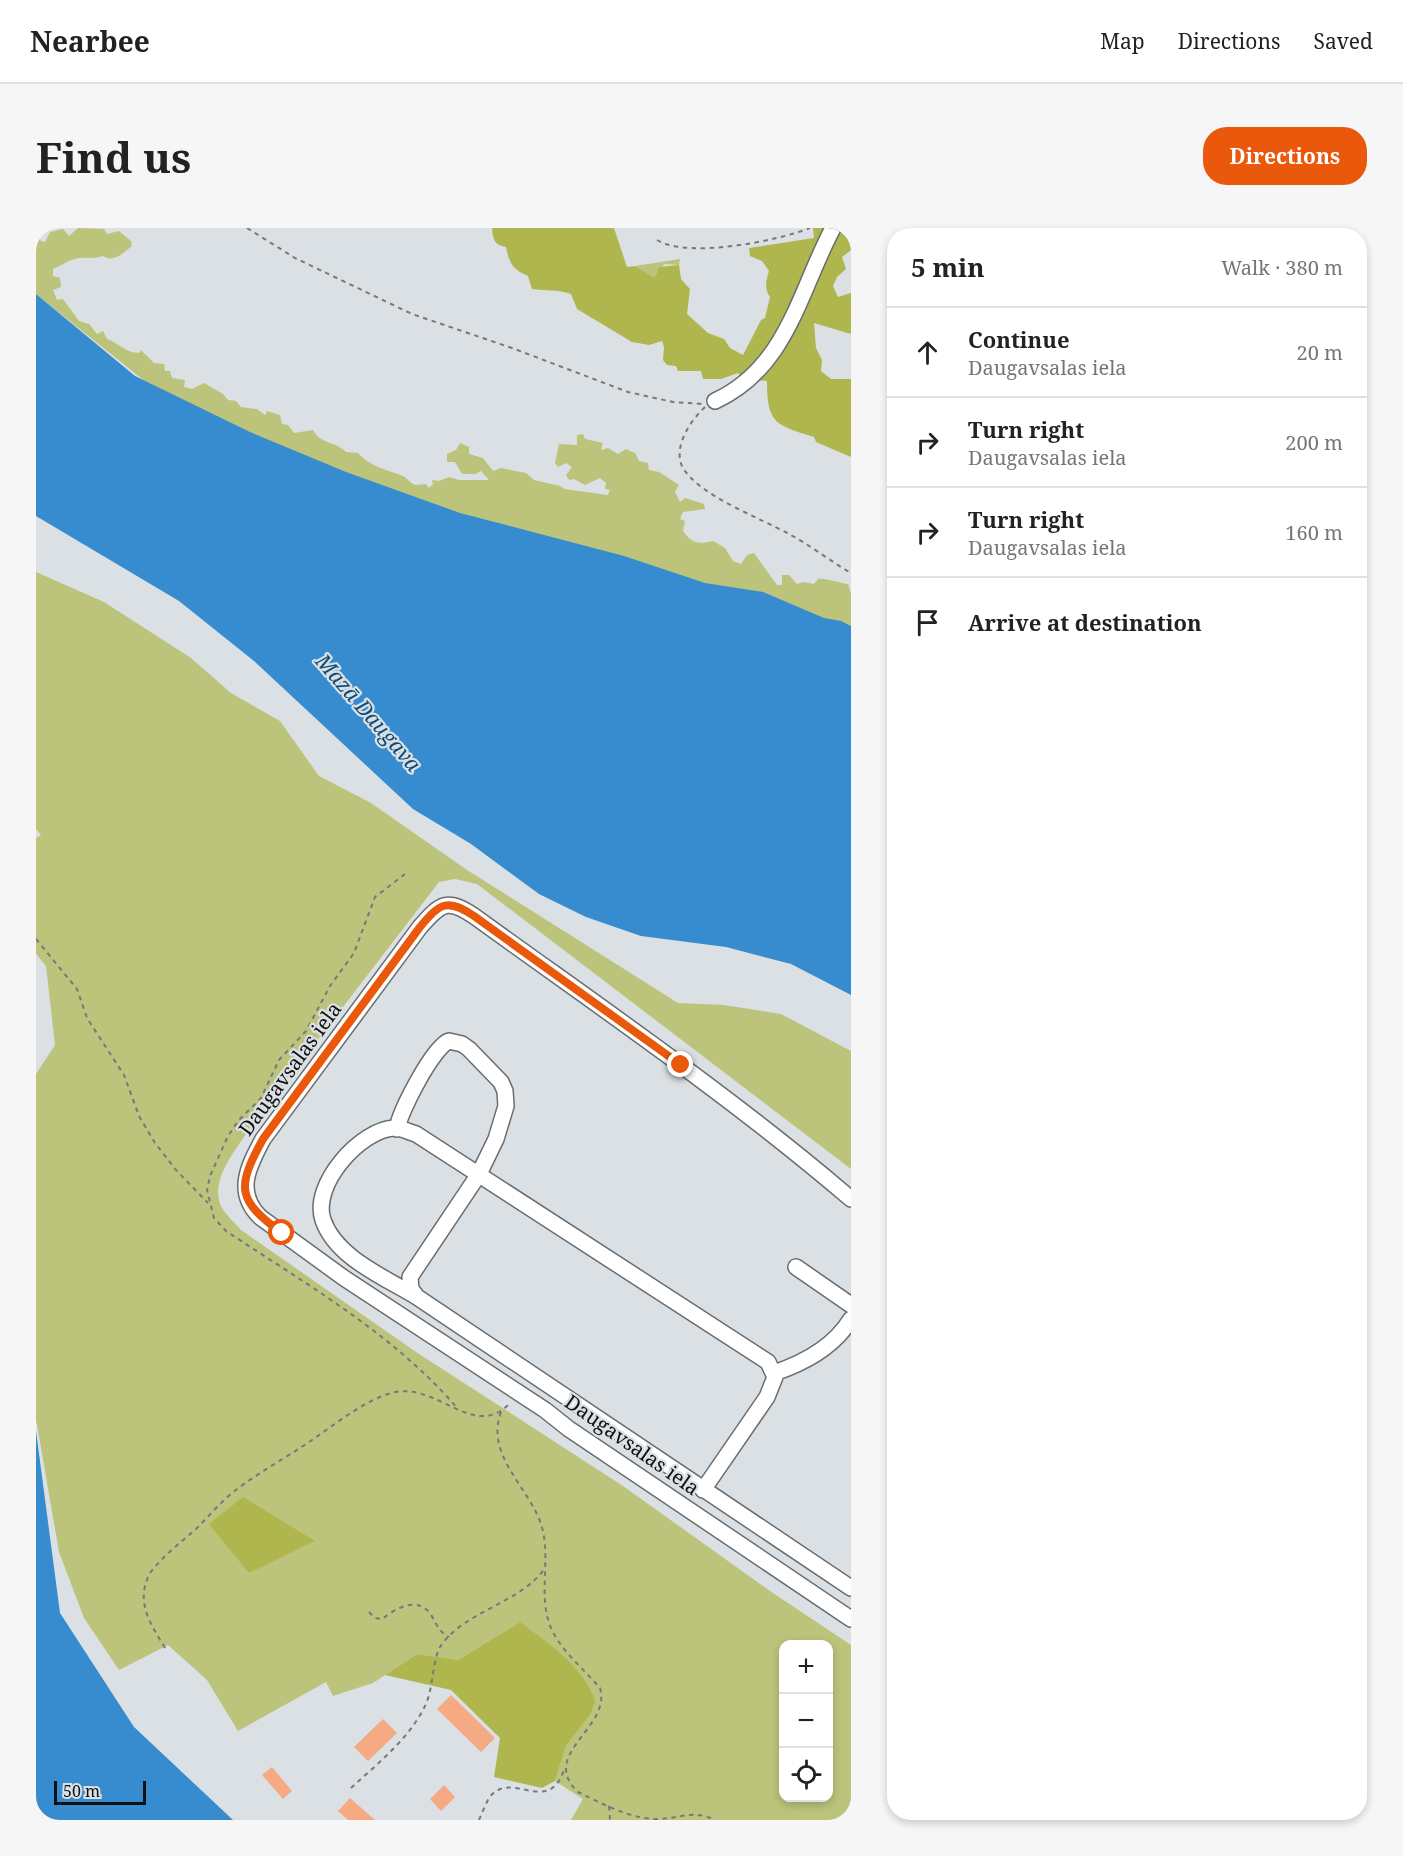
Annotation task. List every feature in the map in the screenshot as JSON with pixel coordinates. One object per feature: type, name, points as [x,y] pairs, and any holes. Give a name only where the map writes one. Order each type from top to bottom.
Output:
[{"type":"street","points":[[715,401],[750,381],[770,358],[794,315],[833,228]]},
{"type":"street","name":"Daugavsalas iela","points":[[851,1199],[681,1065],[474,916],[459,906],[447,904],[435,909],[263,1139],[253,1158],[245,1193],[249,1206],[344,1278],[519,1393],[851,1619]]},
{"type":"street","points":[[397,1129],[401,1114],[438,1048],[449,1041],[462,1044],[501,1082],[507,1099],[496,1138],[478,1174],[410,1277],[411,1289],[417,1298]]},
{"type":"street","points":[[703,1490],[767,1397],[774,1373],[768,1362],[416,1134],[397,1129],[380,1132],[343,1161],[330,1175],[323,1189],[320,1205],[328,1231],[343,1249],[364,1265],[417,1298],[703,1490],[851,1588]]},
{"type":"street","points":[[796,1267],[851,1305]]},
{"type":"street","points":[[774,1373],[790,1368],[829,1345],[842,1334],[851,1319]]},
{"type":"path","points":[[247,228],[268,243],[355,289],[432,322],[512,348],[628,392],[691,404],[715,401]]},
{"type":"path","points":[[657,240],[675,246],[736,246],[810,228]]},
{"type":"path","points":[[715,401],[696,416],[683,438],[679,455],[684,470],[707,490],[790,534],[851,573]]},
{"type":"path","points":[[208,1203],[210,1176],[228,1137],[261,1098],[279,1060],[306,1031],[330,986],[354,953],[375,897],[405,874]]},
{"type":"path","points":[[36,939],[77,989],[87,1018],[124,1075],[139,1116],[154,1143],[208,1203],[214,1218],[226,1231],[364,1325],[429,1378],[458,1409]]},
{"type":"path","points":[[165,1648],[142,1602],[145,1584],[158,1563],[231,1494],[351,1412],[388,1394],[400,1391],[422,1393],[476,1417],[490,1417],[501,1412]]},
{"type":"path","points":[[479,1820],[490,1797],[497,1791],[516,1787],[543,1792],[554,1788],[569,1756],[600,1710],[602,1696],[600,1688],[552,1629],[545,1603],[541,1525],[498,1444],[497,1422],[501,1412],[519,1393]]},
{"type":"path","points":[[351,1788],[394,1747],[424,1708],[432,1688],[437,1656],[448,1637],[529,1586],[545,1568]]},
{"type":"path","points":[[369,1612],[375,1618],[382,1619],[399,1607],[422,1607],[428,1611],[441,1634],[448,1637]]},
{"type":"path","points":[[565,1767],[570,1785],[578,1792],[609,1806],[655,1819],[695,1813],[715,1820]]},
{"type":"path","points":[[609,1806],[610,1820]]},
{"type":"path","points":[[639,1816],[645,1820]]},
{"type":"green space","points":[[78,228],[104,229],[107,234],[119,231],[132,242],[131,247],[115,258],[103,256],[79,258],[53,269],[53,276],[60,278],[61,287],[53,290],[57,300],[63,299],[79,321],[89,324],[97,334],[103,331],[107,339],[126,350],[139,353],[141,350],[154,363],[164,364],[165,371],[170,371],[172,378],[185,380],[184,387],[192,389],[204,383],[223,394],[228,400],[236,401],[241,407],[257,409],[265,415],[267,411],[280,415],[282,424],[288,425],[294,433],[313,430],[324,441],[346,452],[358,453],[373,464],[403,476],[415,485],[426,484],[429,488],[433,484],[432,480],[439,481],[449,477],[459,480],[489,480],[481,471],[476,474],[462,474],[455,462],[447,462],[447,454],[456,450],[460,443],[469,447],[469,454],[483,458],[493,471],[501,468],[526,473],[534,480],[564,489],[608,495],[610,490],[605,489],[606,483],[600,478],[585,485],[574,479],[569,480],[566,475],[572,467],[566,463],[558,467],[555,463],[559,444],[577,445],[577,435],[583,434],[585,439],[603,443],[601,450],[608,448],[618,454],[626,449],[635,453],[639,461],[648,463],[649,470],[659,472],[679,485],[675,492],[680,502],[685,498],[704,504],[705,509],[683,512],[680,519],[685,521],[683,531],[693,541],[700,543],[713,541],[725,548],[733,561],[741,564],[747,555],[754,553],[777,585],[782,585],[782,575],[789,575],[797,584],[804,582],[814,584],[818,579],[822,579],[848,584],[851,594],[851,714],[423,604],[36,294],[36,232],[41,241],[45,242],[50,232],[63,229],[69,236]]},
{"type":"green space","points":[[492,228],[614,228],[627,267],[635,266],[654,278],[659,267],[679,265],[681,279],[690,289],[687,314],[708,333],[724,339],[730,348],[743,355],[761,320],[765,318],[770,297],[766,284],[769,271],[762,261],[750,256],[749,248],[814,238],[813,228],[851,228],[851,250],[842,257],[846,269],[837,277],[833,286],[838,297],[851,293],[851,334],[814,323],[816,348],[822,360],[821,371],[831,379],[851,379],[851,457],[816,442],[814,437],[776,421],[769,406],[767,381],[743,379],[738,373],[721,379],[703,379],[701,371],[678,371],[676,366],[667,365],[663,360],[662,341],[649,345],[632,342],[577,309],[571,294],[532,289],[528,276],[512,265],[506,247],[495,241]]},
{"type":"green space","points":[[680,259],[679,265],[665,264],[656,272],[654,279],[635,266]]},
{"type":"green space","points":[[36,572],[104,602],[191,658],[231,693],[280,721],[319,776],[371,803],[467,870],[678,1003],[724,1005],[781,1014],[851,1051],[851,1169],[477,884],[455,879],[439,882],[250,1128],[231,1156],[218,1187],[222,1208],[241,1230],[416,1352],[623,1486],[770,1591],[851,1645],[851,1820],[571,1820],[583,1799],[555,1781],[566,1746],[590,1715],[520,1622],[458,1660],[417,1654],[373,1683],[333,1696],[326,1682],[238,1731],[207,1680],[168,1645],[119,1670],[84,1618],[59,1552],[36,1419],[36,1074],[55,1045],[46,966],[36,954],[36,838],[41,835],[36,829]]},
{"type":"green space","points":[[243,1497],[315,1541],[249,1573],[209,1524]]},
{"type":"green space","points":[[520,1622],[564,1656],[582,1677],[595,1701],[590,1715],[566,1746],[555,1781],[542,1788],[494,1777],[500,1738],[451,1690],[385,1675],[417,1654],[458,1660]]},
{"type":"water","name":"Mazā Daugava","points":[[36,294],[135,376],[250,432],[346,472],[460,513],[624,556],[705,583],[763,592],[824,618],[841,621],[851,626],[851,995],[791,964],[726,947],[641,936],[586,917],[539,894],[471,844],[413,809],[254,661],[179,601],[36,516]]},
{"type":"water","points":[[36,1431],[60,1613],[134,1727],[233,1820],[36,1820]]},
{"type":"building","points":[[451,1695],[495,1738],[481,1752],[437,1709]]},
{"type":"building","points":[[383,1719],[397,1733],[368,1761],[354,1747]]},
{"type":"building","points":[[272,1767],[292,1791],[283,1799],[262,1775]]},
{"type":"building","points":[[444,1785],[455,1797],[441,1811],[430,1799]]},
{"type":"building","points":[[350,1798],[375,1820],[348,1820],[338,1811]]},
{"type":"route","points":[[282,1233],[249,1206],[245,1193],[246,1179],[253,1158],[263,1139],[435,909],[447,904],[459,906],[681,1065]]}]
